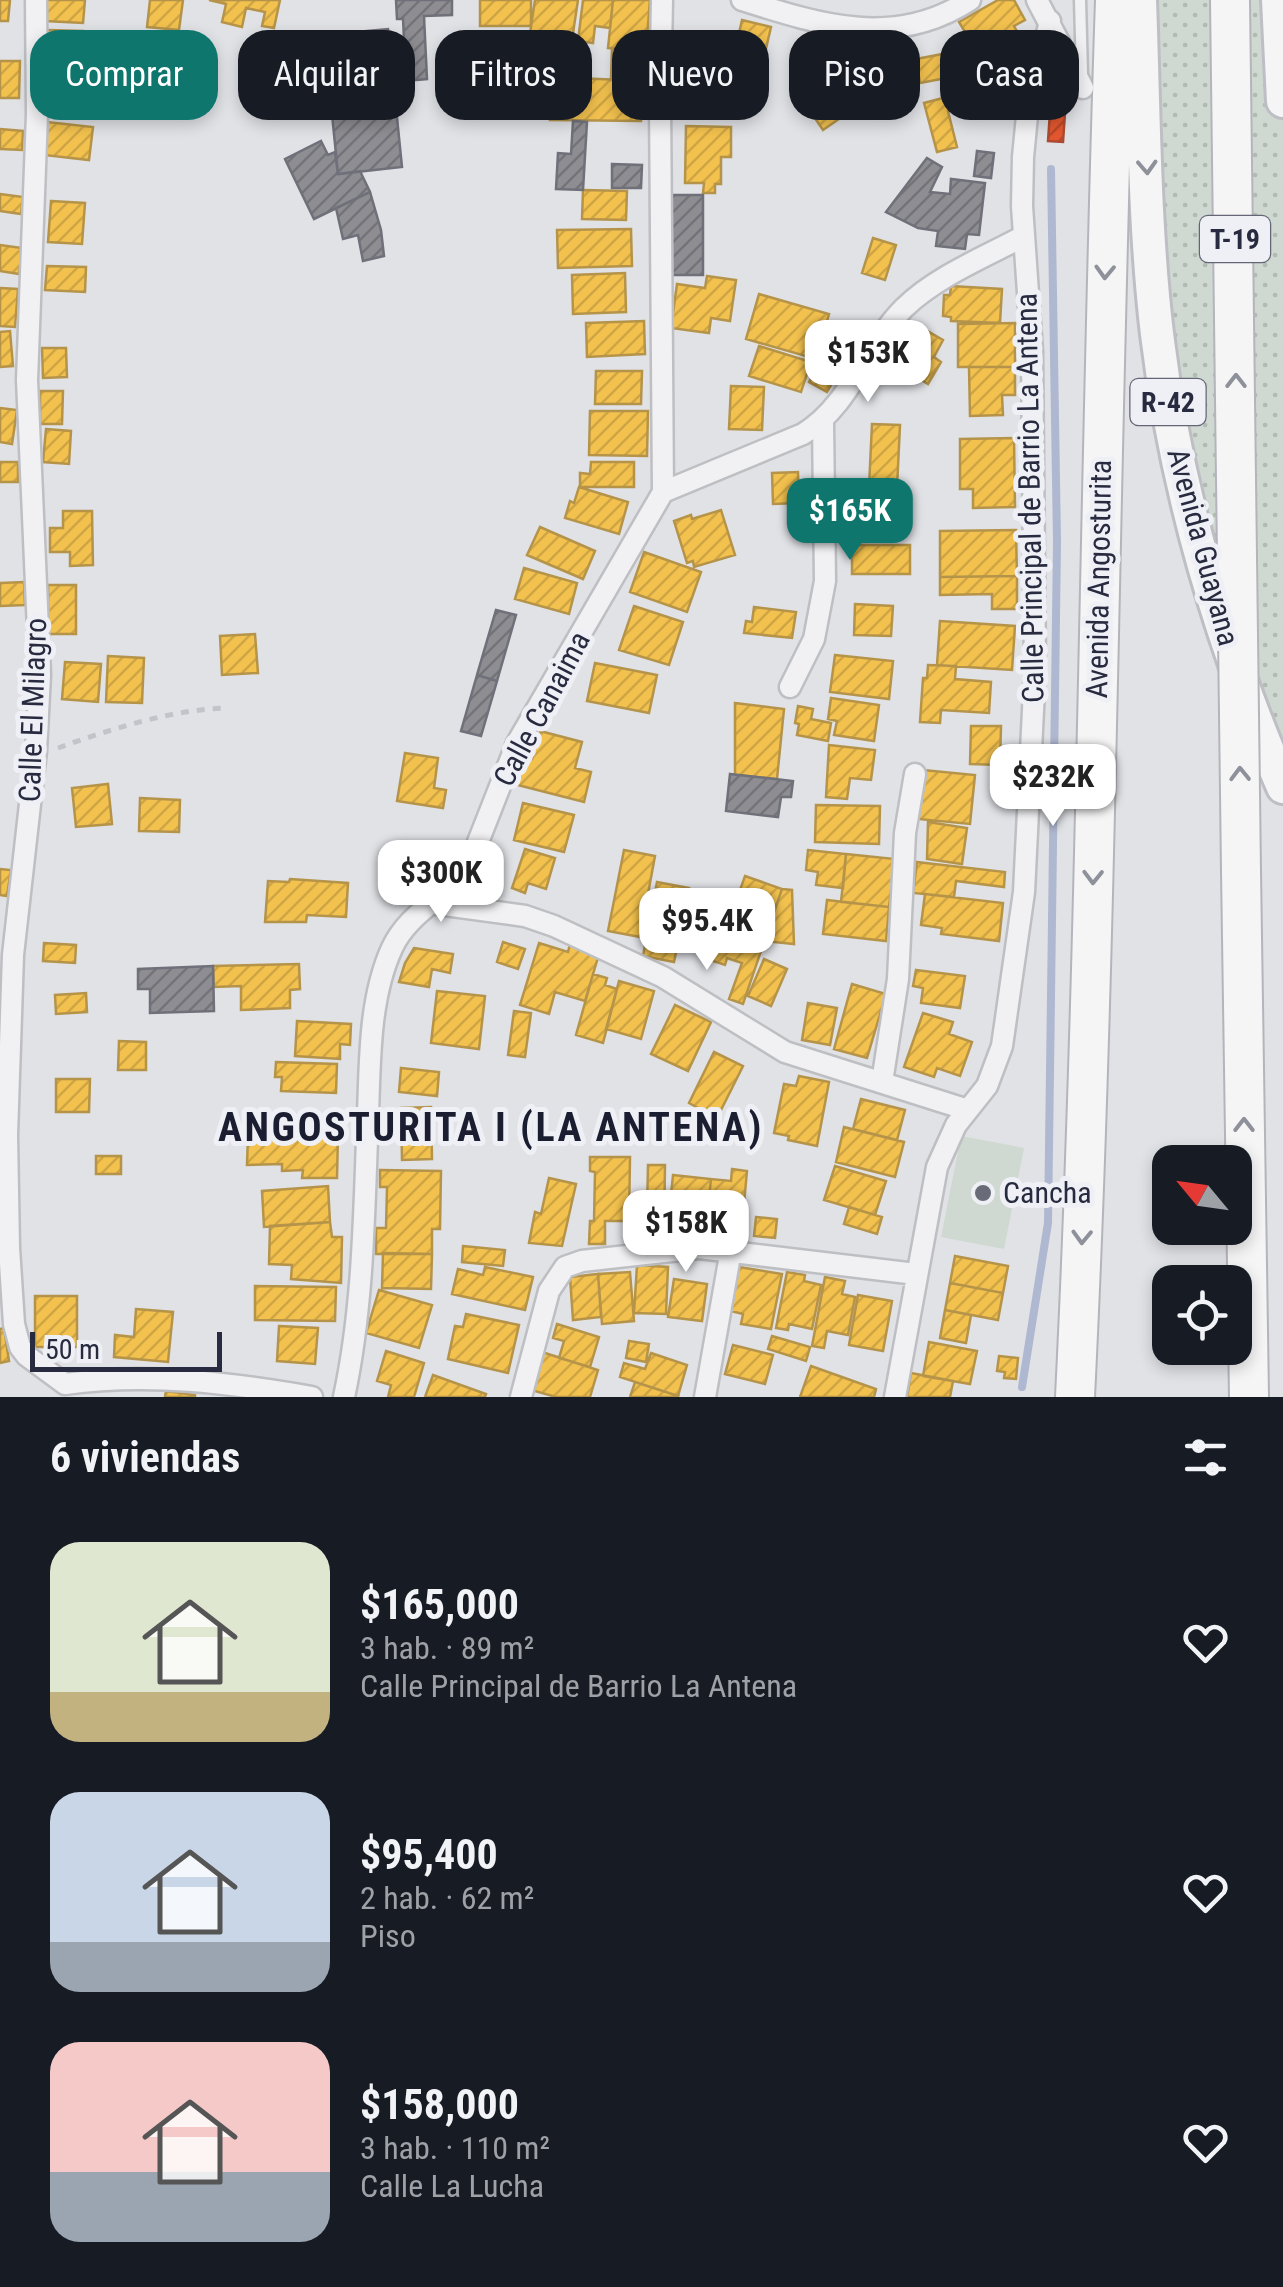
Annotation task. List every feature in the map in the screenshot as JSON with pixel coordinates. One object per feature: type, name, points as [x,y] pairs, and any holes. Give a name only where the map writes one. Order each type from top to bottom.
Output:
[{"type":"highway","name":"Avenida Angosturita","points":[[1074,1397],[1090,1022],[1114,0]]},
{"type":"highway","name":"T-19","points":[[1230,0],[1249,1397]]},
{"type":"highway","points":[[1082,88],[1096,144],[1107,217]]},
{"type":"main road","name":"Avenida Guayana","points":[[1140,0],[1152,274],[1175,447],[1187,506],[1219,616],[1283,787]]},
{"type":"main road","points":[[1278,0],[1283,101]]},
{"type":"street","name":"Calle El Milagro","points":[[36,0],[37,114],[27,380],[40,675],[36,751],[13,955],[7,1136],[9,1248],[14,1324],[20,1348],[65,1390]]},
{"type":"street","points":[[662,0],[663,492],[823,422],[839,405],[904,308],[952,275],[1024,236]]},
{"type":"street","points":[[742,0],[856,30],[907,26],[942,7],[970,0]]},
{"type":"street","points":[[1038,0],[1082,88]]},
{"type":"street","name":"Calle Principal de Barrio La Antena","points":[[896,1397],[937,1167],[956,1124],[987,1086],[1002,1046],[1024,876],[1035,670],[1032,351],[1023,156],[1027,116],[1050,21]]},
{"type":"street","points":[[790,687],[814,640],[825,581],[823,422]]},
{"type":"street","name":"Calle Canaima","points":[[344,1397],[359,1313],[370,1055],[384,968],[404,925],[457,882],[469,865],[516,743],[663,492]]},
{"type":"street","points":[[882,1082],[898,979],[906,833],[915,774]]},
{"type":"street","points":[[430,902],[526,916],[584,937],[663,977],[785,1052],[968,1110]]},
{"type":"street","points":[[521,1397],[549,1290],[564,1267],[582,1261],[699,1248],[916,1274]]},
{"type":"street","points":[[705,1397],[730,1250]]},
{"type":"street","points":[[65,1390],[114,1377],[162,1378],[312,1397]]},
{"type":"lane","points":[[1080,0],[1082,88]]},
{"type":"path","points":[[36,751],[158,719],[226,708]]},
{"type":"shaded area","points":[[1140,0],[1278,0],[1283,101],[1283,787],[1187,507]]},
{"type":"shaded area","name":"Cancha","points":[[961,1136],[1024,1148],[1004,1249],[941,1237]]},
{"type":"building: Viviendas","points":[[0,0],[10,0],[8,21],[0,21]]},
{"type":"building: Viviendas","points":[[46,0],[85,0],[83,23],[45,21]]},
{"type":"building: Viviendas","points":[[150,0],[183,0],[179,30],[147,27]]},
{"type":"building: Viviendas","points":[[209,0],[280,0],[274,28],[262,26],[265,12],[246,8],[242,27],[222,22],[226,4]]},
{"type":"building: Viviendas","points":[[480,0],[531,0],[531,26],[480,26]]},
{"type":"building: Viviendas","points":[[535,0],[578,0],[574,30],[530,30]]},
{"type":"building: Viviendas","points":[[583,0],[613,0],[610,28],[595,26],[593,43],[592,30],[579,30]]},
{"type":"building: Viviendas","points":[[613,0],[650,0],[648,30],[612,30],[612,48],[608,48]]},
{"type":"building: Viviendas","points":[[998,0],[1014,0],[1025,20],[1014,26],[1016,30],[964,30],[959,22]]},
{"type":"building: Viviendas","points":[[742,20],[771,27],[769,36],[769,30],[740,30]]},
{"type":"building: Viviendas","points":[[940,54],[940,79],[920,83],[920,58]]},
{"type":"building: Viviendas","points":[[0,61],[20,61],[19,98],[0,98]]},
{"type":"building: Viviendas","points":[[592,79],[612,80],[612,120],[641,121],[550,120],[592,120]]},
{"type":"building: Viviendas","points":[[940,99],[940,120],[950,120],[957,147],[937,152],[924,103]]},
{"type":"building: Viviendas","points":[[816,120],[837,120],[823,130]]},
{"type":"building: Viviendas","points":[[47,122],[93,127],[89,160],[44,155]]},
{"type":"building: Viviendas","points":[[686,126],[731,127],[731,157],[721,157],[721,184],[715,184],[715,193],[703,193],[704,183],[685,183]]},
{"type":"building: Viviendas","points":[[0,129],[23,131],[22,150],[0,149]]},
{"type":"building: Viviendas","points":[[583,190],[627,191],[626,220],[582,219]]},
{"type":"building: Viviendas","points":[[0,194],[23,197],[21,214],[0,211]]},
{"type":"building: Viviendas","points":[[51,201],[85,203],[82,244],[48,242]]},
{"type":"building: Viviendas","points":[[631,229],[632,266],[558,268],[557,230]]},
{"type":"building: Viviendas","points":[[873,238],[896,245],[885,280],[862,273]]},
{"type":"building: Viviendas","points":[[0,245],[22,248],[19,274],[0,271]]},
{"type":"building: Viviendas","points":[[47,266],[86,267],[85,292],[45,290]]},
{"type":"building: Viviendas","points":[[625,273],[626,312],[573,314],[572,275]]},
{"type":"building: Viviendas","points":[[707,276],[736,280],[730,321],[711,318],[709,333],[671,328],[677,284],[705,288]]},
{"type":"building: Viviendas","points":[[951,286],[1002,289],[1000,323],[951,321],[951,317],[943,316],[944,295],[950,295]]},
{"type":"building: Viviendas","points":[[0,288],[18,289],[15,327],[0,326]]},
{"type":"building: Viviendas","points":[[759,294],[829,314],[816,359],[746,339]]},
{"type":"building: Viviendas","points":[[644,321],[645,354],[587,357],[586,323]]},
{"type":"building: Viviendas","points":[[910,321],[943,340],[934,357],[941,362],[928,384],[913,375],[917,369],[891,354]]},
{"type":"building: Viviendas","points":[[1015,323],[1015,367],[958,367],[958,324]]},
{"type":"building: Viviendas","points":[[10,331],[13,366],[0,367],[0,332]]},
{"type":"building: Viviendas","points":[[759,346],[811,362],[801,392],[749,376]]},
{"type":"building: Viviendas","points":[[42,348],[66,348],[67,377],[43,378]]},
{"type":"building: Viviendas","points":[[828,350],[845,361],[827,392],[809,382]]},
{"type":"building: Viviendas","points":[[969,367],[1015,367],[1015,395],[1002,395],[1003,415],[970,416]]},
{"type":"building: Viviendas","points":[[596,371],[642,371],[641,404],[595,404]]},
{"type":"building: Viviendas","points":[[731,386],[764,387],[762,430],[729,429]]},
{"type":"building: Viviendas","points":[[40,391],[63,391],[62,424],[40,424]]},
{"type":"building: Viviendas","points":[[0,408],[17,410],[12,444],[0,442]]},
{"type":"building: Viviendas","points":[[590,411],[648,411],[647,456],[589,455]]},
{"type":"building: Viviendas","points":[[872,424],[900,425],[897,488],[869,487]]},
{"type":"building: Viviendas","points":[[46,429],[71,431],[69,464],[43,462]]},
{"type":"building: Viviendas","points":[[1014,438],[1015,507],[973,508],[973,489],[960,489],[960,439]]},
{"type":"building: Viviendas","points":[[0,462],[18,462],[18,482],[0,482]]},
{"type":"building: Viviendas","points":[[591,462],[634,462],[634,487],[580,487],[580,473],[590,474]]},
{"type":"building: Viviendas","points":[[798,472],[799,503],[773,504],[772,473]]},
{"type":"building: Viviendas","points":[[579,487],[628,502],[619,534],[565,518]]},
{"type":"building: Viviendas","points":[[721,510],[735,555],[694,567],[693,561],[687,563],[674,521]]},
{"type":"building: Viviendas","points":[[63,511],[92,511],[93,565],[70,566],[70,552],[50,552],[50,528],[63,528]]},
{"type":"building: Viviendas","points":[[540,527],[595,551],[583,579],[527,555]]},
{"type":"building: Viviendas","points":[[1016,530],[1017,576],[940,577],[940,531]]},
{"type":"building: Viviendas","points":[[852,545],[910,545],[910,574],[852,574]]},
{"type":"building: Viviendas","points":[[644,552],[701,572],[687,612],[630,592]]},
{"type":"building: Viviendas","points":[[524,568],[577,583],[569,614],[515,599]]},
{"type":"building: Viviendas","points":[[1017,576],[1017,609],[992,609],[992,594],[940,595],[940,577]]},
{"type":"building: Viviendas","points":[[24,582],[25,605],[0,606],[0,583]]},
{"type":"building: Viviendas","points":[[48,585],[76,585],[76,634],[48,634]]},
{"type":"building: Viviendas","points":[[855,604],[893,606],[891,636],[854,635]]},
{"type":"building: Viviendas","points":[[634,606],[683,622],[669,665],[619,650]]},
{"type":"building: Viviendas","points":[[754,607],[796,612],[792,638],[744,633],[746,621],[752,622]]},
{"type":"building: Viviendas","points":[[940,621],[1015,626],[1012,670],[937,665]]},
{"type":"building: Viviendas","points":[[255,634],[258,673],[222,675],[220,636]]},
{"type":"building: Viviendas","points":[[835,655],[893,661],[889,699],[830,692]]},
{"type":"building: Viviendas","points":[[108,656],[144,658],[142,703],[106,702]]},
{"type":"building: Viviendas","points":[[65,662],[101,664],[98,702],[62,699]]},
{"type":"building: Viviendas","points":[[595,663],[657,675],[649,713],[587,701]]},
{"type":"building: Viviendas","points":[[928,665],[956,666],[955,679],[991,682],[989,713],[941,710],[940,723],[920,722],[923,678],[927,678]]},
{"type":"building: Viviendas","points":[[831,698],[879,705],[874,741],[834,735],[837,721],[828,719]]},
{"type":"building: Viviendas","points":[[735,703],[784,709],[777,779],[735,775]]},
{"type":"building: Viviendas","points":[[798,706],[813,709],[811,719],[831,723],[828,741],[797,735]]},
{"type":"building: Viviendas","points":[[971,726],[1001,726],[1000,765],[970,764]]},
{"type":"building: Viviendas","points":[[540,731],[582,742],[575,768],[591,772],[584,802],[514,784],[521,756],[532,759]]},
{"type":"building: Viviendas","points":[[829,745],[875,750],[871,780],[850,778],[847,799],[826,797]]},
{"type":"building: Viviendas","points":[[405,753],[438,758],[434,788],[446,790],[443,808],[397,801]]},
{"type":"building: Viviendas","points":[[923,770],[975,775],[970,824],[918,819]]},
{"type":"building: Viviendas","points":[[108,784],[112,824],[76,827],[72,788]]},
{"type":"building: Viviendas","points":[[140,798],[180,800],[179,832],[139,831]]},
{"type":"building: Viviendas","points":[[523,803],[574,815],[564,852],[514,840]]},
{"type":"building: Viviendas","points":[[816,805],[880,806],[879,844],[815,842]]},
{"type":"building: Viviendas","points":[[928,822],[967,828],[962,864],[927,859]]},
{"type":"building: Viviendas","points":[[525,849],[555,858],[546,889],[528,883],[525,893],[512,888]]},
{"type":"building: Viviendas","points":[[624,850],[655,856],[640,937],[608,931]]},
{"type":"building: Viviendas","points":[[808,850],[846,854],[843,888],[816,885],[818,872],[806,870]]},
{"type":"building: Viviendas","points":[[846,854],[895,859],[889,907],[841,902]]},
{"type":"building: Viviendas","points":[[917,862],[1005,872],[1004,887],[956,881],[954,897],[913,893]]},
{"type":"building: Viviendas","points":[[0,869],[11,870],[7,896],[0,895]]},
{"type":"building: Viviendas","points":[[745,876],[782,889],[743,1004],[729,999],[742,963],[727,958],[725,965],[713,961],[716,939],[722,941]]},
{"type":"building: Viviendas","points":[[268,881],[348,883],[346,917],[307,915],[306,922],[265,922]]},
{"type":"building: Viviendas","points":[[657,882],[689,888],[674,962],[643,956]]},
{"type":"building: Viviendas","points":[[782,889],[792,890],[794,944],[764,941]]},
{"type":"building: Viviendas","points":[[925,894],[1003,903],[999,941],[941,934],[942,928],[921,925]]},
{"type":"building: Viviendas","points":[[827,900],[889,907],[886,941],[823,934]]},
{"type":"building: Viviendas","points":[[503,942],[525,949],[518,969],[497,962]]},
{"type":"building: Viviendas","points":[[44,943],[76,945],[75,963],[43,961]]},
{"type":"building: Viviendas","points":[[539,943],[568,952],[570,944],[599,954],[585,1001],[555,992],[549,1014],[520,1005]]},
{"type":"building: Viviendas","points":[[414,948],[453,954],[450,973],[432,969],[429,987],[399,982]]},
{"type":"building: Viviendas","points":[[764,959],[787,969],[771,1006],[748,996]]},
{"type":"building: Viviendas","points":[[299,964],[300,989],[290,990],[290,1008],[241,1010],[241,986],[214,987],[213,966]]},
{"type":"building: Viviendas","points":[[916,970],[965,976],[960,1008],[921,1003],[923,988],[913,986]]},
{"type":"building: Viviendas","points":[[593,974],[607,978],[605,985],[617,989],[603,1043],[576,1035]]},
{"type":"building: Viviendas","points":[[619,981],[654,991],[641,1039],[606,1029]]},
{"type":"building: Viviendas","points":[[852,984],[886,994],[867,1058],[834,1049]]},
{"type":"building: Viviendas","points":[[437,991],[485,996],[479,1049],[431,1043]]},
{"type":"building: Viviendas","points":[[86,993],[87,1012],[56,1014],[55,995]]},
{"type":"building: Viviendas","points":[[808,1003],[837,1008],[830,1045],[802,1040]]},
{"type":"building: Viviendas","points":[[675,1005],[711,1022],[688,1071],[651,1054]]},
{"type":"building: Viviendas","points":[[514,1011],[531,1013],[525,1057],[508,1055]]},
{"type":"building: Viviendas","points":[[923,1013],[953,1022],[949,1034],[972,1042],[960,1076],[937,1068],[934,1077],[904,1067]]},
{"type":"building: Viviendas","points":[[297,1021],[351,1024],[350,1045],[340,1044],[340,1059],[295,1056]]},
{"type":"building: Viviendas","points":[[119,1041],[146,1042],[146,1070],[118,1070]]},
{"type":"building: Viviendas","points":[[714,1052],[743,1066],[717,1118],[689,1103]]},
{"type":"building: Viviendas","points":[[276,1062],[337,1064],[336,1093],[281,1091],[282,1077],[275,1077]]},
{"type":"building: Viviendas","points":[[401,1068],[439,1072],[437,1096],[399,1092]]},
{"type":"building: Viviendas","points":[[799,1076],[829,1082],[817,1146],[774,1133],[784,1084],[796,1086]]},
{"type":"building: Viviendas","points":[[56,1079],[90,1079],[89,1112],[56,1112]]},
{"type":"building: Viviendas","points":[[861,1099],[905,1110],[897,1140],[853,1129]]},
{"type":"building: Viviendas","points":[[431,1107],[432,1159],[402,1160],[401,1108]]},
{"type":"building: Viviendas","points":[[844,1127],[904,1142],[895,1177],[836,1162]]},
{"type":"building: Viviendas","points":[[248,1135],[338,1135],[337,1178],[302,1178],[303,1170],[282,1171],[282,1164],[247,1165]]},
{"type":"building: Viviendas","points":[[96,1156],[121,1156],[121,1174],[96,1174]]},
{"type":"building: Viviendas","points":[[590,1157],[630,1157],[629,1221],[605,1221],[605,1244],[589,1244],[590,1221],[594,1221],[595,1172],[590,1171]]},
{"type":"building: Viviendas","points":[[648,1165],[665,1165],[664,1235],[629,1235],[630,1208],[647,1208]]},
{"type":"building: Viviendas","points":[[835,1166],[886,1181],[875,1215],[824,1200]]},
{"type":"building: Viviendas","points":[[732,1169],[747,1171],[742,1225],[707,1221],[711,1179],[731,1181]]},
{"type":"building: Viviendas","points":[[380,1170],[441,1171],[440,1229],[432,1229],[432,1254],[376,1254],[376,1228],[386,1228],[387,1187],[380,1187]]},
{"type":"building: Viviendas","points":[[673,1175],[711,1179],[705,1236],[667,1232]]},
{"type":"building: Viviendas","points":[[549,1178],[576,1184],[562,1246],[529,1243],[535,1212],[541,1214]]},
{"type":"building: Viviendas","points":[[328,1186],[330,1222],[264,1227],[262,1191]]},
{"type":"building: Viviendas","points":[[849,1207],[882,1217],[877,1234],[844,1224]]},
{"type":"building: Viviendas","points":[[756,1217],[777,1219],[775,1238],[754,1236]]},
{"type":"building: Viviendas","points":[[330,1222],[332,1237],[342,1237],[341,1283],[291,1279],[292,1265],[269,1264],[270,1226]]},
{"type":"building: Viviendas","points":[[463,1246],[505,1250],[503,1266],[462,1262]]},
{"type":"building: Viviendas","points":[[383,1253],[432,1254],[431,1289],[382,1288]]},
{"type":"building: Viviendas","points":[[955,1256],[1008,1266],[1003,1293],[950,1283]]},
{"type":"building: Viviendas","points":[[637,1265],[668,1267],[666,1314],[634,1313]]},
{"type":"building: Viviendas","points":[[485,1267],[533,1277],[525,1310],[452,1294],[458,1269],[483,1275]]},
{"type":"building: Viviendas","points":[[739,1267],[782,1274],[771,1329],[741,1324],[743,1314],[731,1311]]},
{"type":"building: Viviendas","points":[[630,1272],[634,1321],[602,1324],[598,1274]]},
{"type":"building: Viviendas","points":[[787,1272],[805,1275],[804,1281],[821,1285],[812,1329],[789,1324],[788,1330],[776,1328]]},
{"type":"building: Viviendas","points":[[598,1274],[601,1317],[573,1320],[570,1277]]},
{"type":"building: Viviendas","points":[[825,1277],[845,1281],[842,1294],[855,1297],[848,1335],[827,1331],[824,1348],[812,1346]]},
{"type":"building: Viviendas","points":[[674,1279],[707,1284],[702,1321],[668,1317]]},
{"type":"building: Viviendas","points":[[950,1283],[1003,1293],[998,1320],[945,1310]]},
{"type":"building: Viviendas","points":[[255,1286],[336,1287],[335,1321],[255,1320]]},
{"type":"building: Viviendas","points":[[379,1290],[432,1305],[419,1348],[366,1333]]},
{"type":"building: Viviendas","points":[[858,1295],[892,1301],[883,1351],[849,1345]]},
{"type":"building: Viviendas","points":[[35,1296],[77,1296],[77,1347],[35,1347]]},
{"type":"building: Viviendas","points":[[136,1309],[173,1312],[168,1362],[114,1357],[115,1335],[134,1337]]},
{"type":"building: Viviendas","points":[[945,1310],[971,1315],[966,1343],[940,1338]]},
{"type":"building: Viviendas","points":[[466,1314],[519,1325],[508,1373],[448,1359],[455,1326],[463,1327]]},
{"type":"building: Viviendas","points":[[557,1324],[599,1337],[590,1367],[559,1358],[564,1341],[553,1338]]},
{"type":"building: Viviendas","points":[[279,1326],[318,1328],[315,1364],[277,1361]]},
{"type":"building: Viviendas","points":[[4,1328],[9,1361],[0,1363],[0,1329]]},
{"type":"building: Viviendas","points":[[772,1336],[810,1347],[806,1361],[768,1349]]},
{"type":"building: Viviendas","points":[[629,1341],[649,1344],[646,1362],[626,1358]]},
{"type":"building: Viviendas","points":[[929,1342],[977,1351],[970,1384],[923,1376]]},
{"type":"building: Viviendas","points":[[733,1345],[773,1355],[765,1384],[725,1374]]},
{"type":"building: Viviendas","points":[[386,1351],[424,1363],[414,1397],[388,1397],[391,1385],[377,1381]]},
{"type":"building: Viviendas","points":[[542,1352],[598,1370],[590,1397],[556,1397],[531,1390]]},
{"type":"building: Viviendas","points":[[651,1353],[687,1365],[678,1396],[620,1377],[624,1363],[645,1369]]},
{"type":"building: Viviendas","points":[[999,1356],[1018,1358],[1016,1379],[1004,1378],[1005,1372],[997,1371]]},
{"type":"building: Viviendas","points":[[811,1366],[876,1389],[874,1397],[800,1397]]},
{"type":"building: Viviendas","points":[[911,1373],[953,1381],[950,1397],[907,1397]]},
{"type":"building: Viviendas","points":[[433,1375],[486,1394],[485,1397],[425,1397]]},
{"type":"building: Viviendas","points":[[635,1382],[678,1396],[630,1397]]},
{"type":"building: Viviendas","points":[[166,1391],[195,1395],[195,1397],[165,1397]]},
{"type":"building: Comercios","points":[[1049,120],[1065,120],[1063,142],[1048,141]]},
{"type":"building: Industria","points":[[396,0],[452,0],[452,15],[424,16],[427,79],[415,80],[415,30],[404,30],[403,19],[397,19]]},
{"type":"building: Industria","points":[[333,120],[397,120],[402,167],[338,174]]},
{"type":"building: Industria","points":[[573,121],[587,122],[583,190],[556,189],[558,153],[571,154]]},
{"type":"building: Industria","points":[[321,141],[328,155],[335,152],[338,174],[360,171],[370,192],[314,219],[285,159]]},
{"type":"building: Industria","points":[[977,151],[994,153],[991,178],[974,176]]},
{"type":"building: Industria","points":[[927,158],[942,167],[930,192],[950,194],[951,179],[985,183],[979,235],[967,234],[965,249],[936,246],[938,231],[918,228],[886,212]]},
{"type":"building: Industria","points":[[612,164],[642,165],[641,188],[612,188]]},
{"type":"building: Industria","points":[[370,192],[384,256],[363,261],[358,235],[343,239],[336,208]]},
{"type":"building: Industria","points":[[671,195],[703,195],[703,275],[671,275]]},
{"type":"building: Industria","points":[[496,610],[516,615],[497,681],[477,675]]},
{"type":"building: Industria","points":[[477,675],[497,681],[481,736],[461,731]]},
{"type":"building: Industria","points":[[730,774],[793,781],[791,797],[781,797],[778,817],[726,811]]},
{"type":"building: Industria","points":[[213,966],[214,1011],[150,1013],[150,989],[138,989],[138,969]]},
{"type":"waterway","points":[[1022,1387],[1048,1223],[1057,542],[1051,169]]},
{"type":"place","name":"Cancha","points":[[983,1193]]},
{"type":"district","name":"ANGOSTURITA I (LA ANTENA)","points":[[491,1127]]}]
